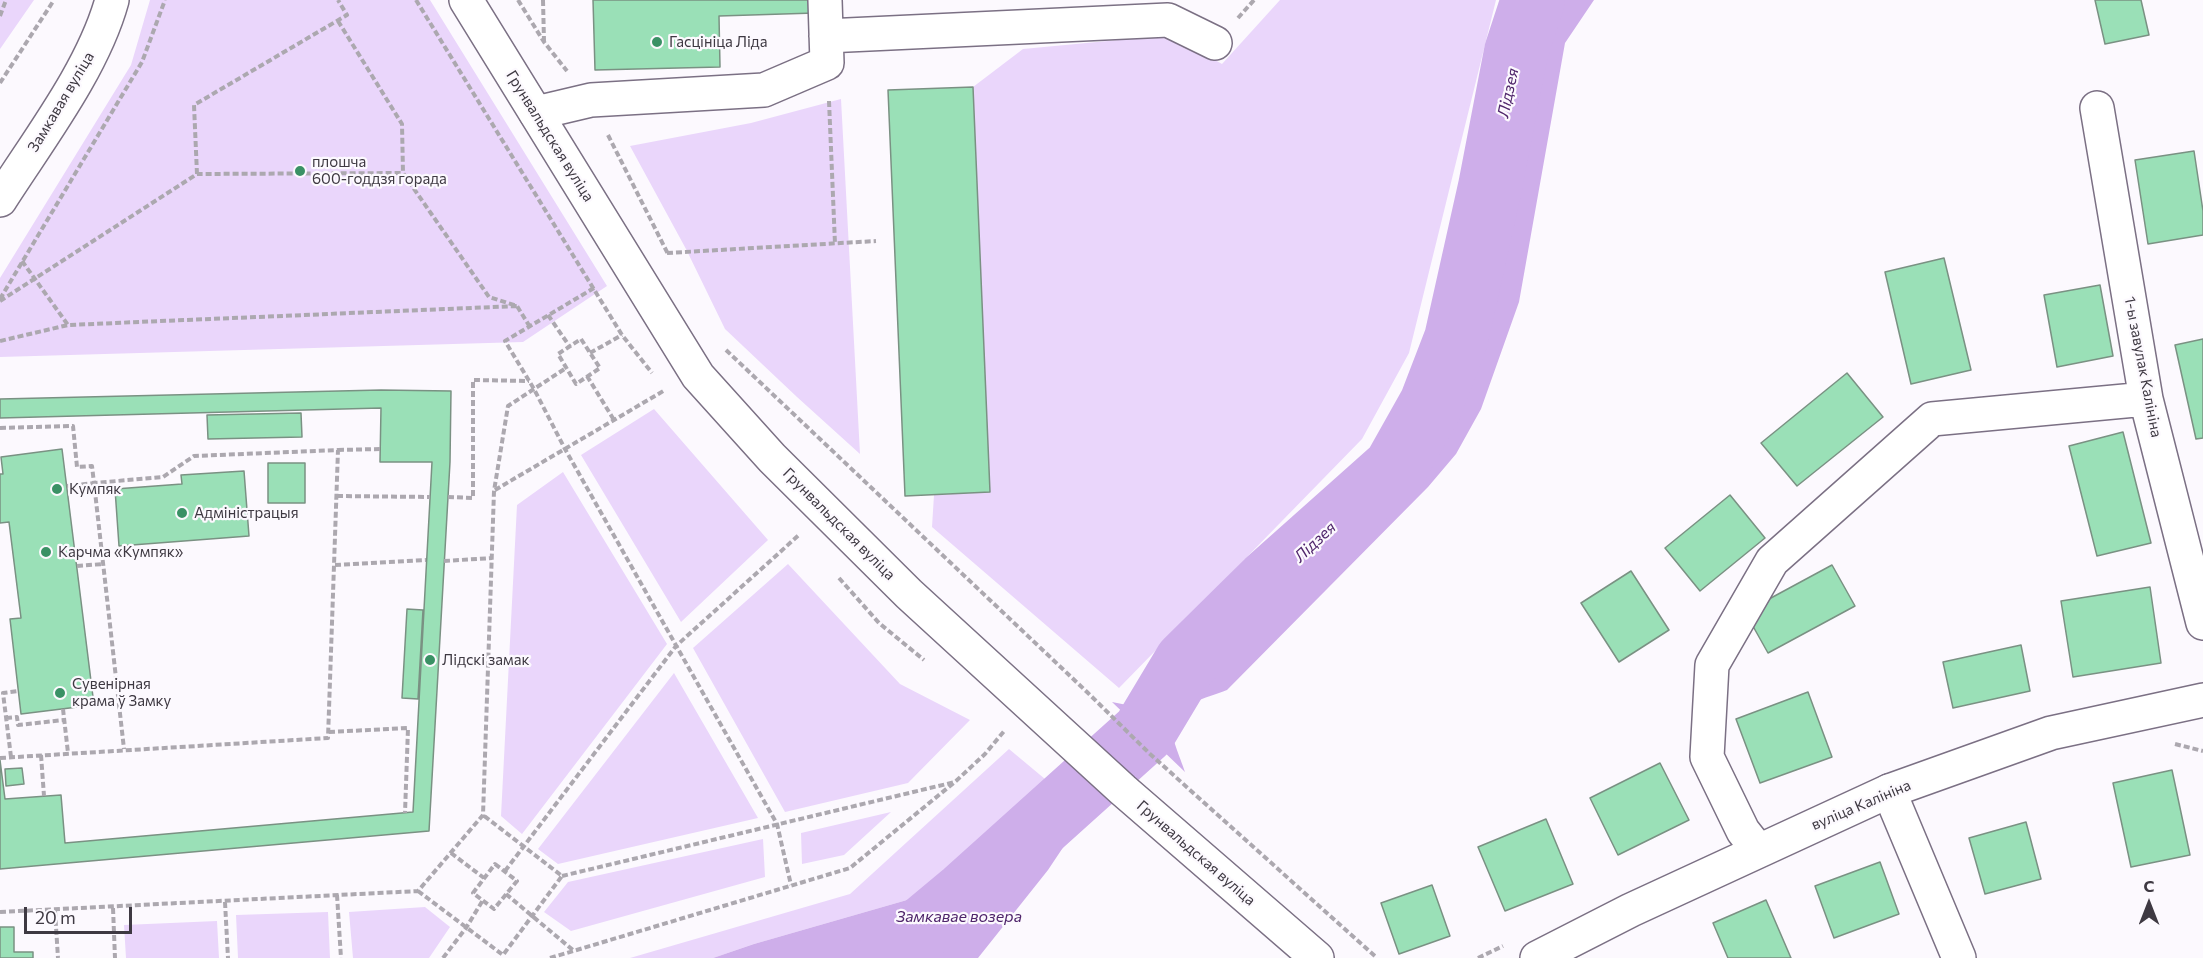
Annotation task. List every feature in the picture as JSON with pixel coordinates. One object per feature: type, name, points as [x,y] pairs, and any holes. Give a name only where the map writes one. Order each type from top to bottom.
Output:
[{"type":"main road","name":"Замкавая вуліца","points":[[0,200],[82,71],[106,22],[112,0]]},
{"type":"main road","name":"Грунвальдская вуліца","points":[[466,0],[698,376],[772,458],[909,594],[1123,790],[1317,958]]},
{"type":"main road","points":[[825,0],[826,49]]},
{"type":"main road","points":[[536,113],[591,100],[764,90],[826,49],[1168,20],[1215,43]]},
{"type":"main road","name":"1-ы завулак Калініна","points":[[2097,108],[2146,399],[2203,623]]},
{"type":"main road","points":[[1758,850],[1743,831],[1707,757],[1712,665],[1772,561],[1932,419],[2146,399]]},
{"type":"main road","name":"вуліца Калініна","points":[[1537,958],[1631,910],[1889,791],[2051,733],[2203,700]]},
{"type":"main road","points":[[1889,791],[1959,958]]},
{"type":"path","points":[[0,16],[6,0]]},
{"type":"path","points":[[0,83],[54,0]]},
{"type":"path","points":[[0,300],[142,62],[165,0]]},
{"type":"path","points":[[197,174],[194,105],[347,15],[339,0]]},
{"type":"path","points":[[416,0],[622,335],[665,390],[494,490]]},
{"type":"path","points":[[543,0],[544,42]]},
{"type":"path","points":[[338,21],[402,124],[403,173],[489,297],[517,306],[530,327]]},
{"type":"path","points":[[826,49],[835,244]]},
{"type":"path","points":[[0,300],[197,174],[403,173]]},
{"type":"path","points":[[672,263],[667,253],[876,241]]},
{"type":"path","points":[[22,261],[68,326]]},
{"type":"path","points":[[594,288],[506,341],[777,824],[791,885]]},
{"type":"path","points":[[0,341],[68,326],[517,306]]},
{"type":"path","points":[[548,315],[570,347]]},
{"type":"path","points":[[590,353],[622,335]]},
{"type":"path","points":[[581,339],[600,368],[576,384],[558,354],[570,347],[581,339]]},
{"type":"path","points":[[725,349],[1150,754],[1377,958]]},
{"type":"path","points":[[418,891],[483,815],[494,490],[508,406],[566,368]]},
{"type":"path","points":[[587,376],[614,420]]},
{"type":"path","points":[[448,497],[473,498],[472,381],[529,381]]},
{"type":"path","points":[[0,428],[73,426],[77,467],[92,466],[124,749]]},
{"type":"path","points":[[67,486],[163,477],[194,456],[380,449]]},
{"type":"path","points":[[0,758],[328,738],[338,450]]},
{"type":"path","points":[[337,496],[430,497]]},
{"type":"path","points":[[505,871],[676,646],[800,534]]},
{"type":"path","points":[[444,561],[492,558]]},
{"type":"path","points":[[335,565],[426,560]]},
{"type":"path","points":[[77,566],[103,564]]},
{"type":"path","points":[[11,757],[3,693],[18,691]]},
{"type":"path","points":[[63,709],[68,753]]},
{"type":"path","points":[[6,718],[17,717],[18,725],[64,720]]},
{"type":"path","points":[[550,958],[850,868],[956,781],[985,754],[1008,727]]},
{"type":"path","points":[[329,732],[408,728],[405,813]]},
{"type":"path","points":[[41,755],[44,796]]},
{"type":"path","points":[[0,912],[418,891],[503,956],[562,876],[956,781]]},
{"type":"path","points":[[483,815],[562,876]]},
{"type":"path","points":[[451,853],[484,878]]},
{"type":"path","points":[[495,864],[516,880],[494,909],[473,893],[484,878],[495,864]]},
{"type":"path","points":[[506,894],[574,951]]},
{"type":"path","points":[[337,895],[341,958]]},
{"type":"path","points":[[443,958],[466,928],[483,900]]},
{"type":"path","points":[[225,902],[228,958]]},
{"type":"path","points":[[113,908],[115,958]]},
{"type":"path","points":[[55,911],[57,958]]},
{"type":"shaded area","points":[[0,0],[34,0],[0,49]]},
{"type":"shaded area","name":"плошча 600-годдзя горада","points":[[150,0],[430,0],[607,286],[523,342],[0,357],[0,278],[131,65]]},
{"type":"shaded area","points":[[1280,0],[1496,0],[1409,353],[1362,439],[1119,688],[932,527],[934,495],[990,492],[973,87],[1023,49],[1171,35],[1222,64]]},
{"type":"shaded area","points":[[841,99],[860,454],[725,329],[686,249],[630,146],[751,123]]},
{"type":"shaded area","points":[[654,409],[768,540],[681,622],[581,455]]},
{"type":"shaded area","points":[[563,472],[667,644],[522,834],[501,816],[517,505]]},
{"type":"shaded area","points":[[788,564],[900,684],[970,720],[908,783],[785,812],[693,648]]},
{"type":"shaded area","points":[[674,673],[758,818],[558,864],[538,849]]},
{"type":"shaded area","points":[[1009,749],[1051,784],[1008,830],[907,900],[713,958],[630,958],[850,894]]},
{"type":"shaded area","points":[[891,812],[844,855],[802,864],[801,833]]},
{"type":"shaded area","points":[[763,839],[765,877],[571,931],[544,912],[568,882]]},
{"type":"shaded area","points":[[425,907],[450,927],[429,958],[353,958],[349,912]]},
{"type":"shaded area","points":[[328,912],[330,958],[238,958],[236,915]]},
{"type":"shaded area","points":[[217,921],[219,958],[126,958],[124,925]]},
{"type":"water","points":[[1530,0],[1594,0],[1565,43],[1519,302],[1481,409],[1456,454],[1428,487],[1227,690],[1193,703],[1179,714],[1174,721],[1172,734],[1185,772],[1112,702],[1147,709],[1413,447],[1461,340]]},
{"type":"water","name":"Замкавае возера","points":[[1076,794],[1084,816],[1048,870],[978,958],[713,958],[907,900],[1003,845],[1061,797]]},
{"type":"building","name":"Гасцініца Ліда","points":[[593,0],[815,0],[815,13],[719,16],[720,67],[595,70]]},
{"type":"building","points":[[2095,0],[2141,0],[2149,35],[2105,44]]},
{"type":"building","points":[[973,87],[990,492],[905,496],[888,90]]},
{"type":"building","points":[[2194,151],[2203,211],[2203,235],[2148,244],[2135,160]]},
{"type":"building","points":[[1944,258],[1971,370],[1911,384],[1885,272]]},
{"type":"building","points":[[2100,285],[2113,356],[2057,367],[2044,295]]},
{"type":"building","points":[[2203,339],[2203,438],[2196,439],[2175,345]]},
{"type":"building","points":[[1847,373],[1883,417],[1797,486],[1761,443]]},
{"type":"building","name":"Лідскі замак","points":[[381,390],[451,391],[450,462],[429,831],[0,869],[0,760],[5,799],[61,795],[65,843],[413,812],[432,462],[380,462],[381,408],[0,418],[0,399]]},
{"type":"building","points":[[301,413],[302,437],[208,439],[207,415]]},
{"type":"building","points":[[2123,432],[2151,543],[2097,556],[2069,446]]},
{"type":"building","points":[[62,449],[94,705],[21,714],[10,619],[21,618],[9,522],[0,523],[0,474],[3,474],[1,457]]},
{"type":"building","points":[[268,463],[305,463],[305,503],[268,503]]},
{"type":"building","name":"Адміністрацыя","points":[[244,471],[249,536],[119,546],[115,489],[182,484],[181,475]]},
{"type":"building","points":[[1730,495],[1765,538],[1700,591],[1665,548]]},
{"type":"building","points":[[1832,565],[1855,606],[1768,653],[1745,612]]},
{"type":"building","points":[[1631,571],[1669,630],[1619,662],[1581,603]]},
{"type":"building","points":[[2150,587],[2161,663],[2073,677],[2061,601]]},
{"type":"building","points":[[407,609],[423,610],[418,699],[402,698]]},
{"type":"building","points":[[2021,645],[2030,691],[1953,708],[1943,662]]},
{"type":"building","points":[[1808,692],[1832,757],[1760,783],[1736,719]]},
{"type":"building","points":[[1660,763],[1689,820],[1618,855],[1590,798]]},
{"type":"building","points":[[22,768],[24,784],[6,786],[5,769]]},
{"type":"building","points":[[2172,770],[2190,855],[2131,867],[2113,783]]},
{"type":"building","points":[[1546,819],[1573,884],[1505,911],[1478,847]]},
{"type":"building","points":[[2026,822],[2041,879],[1985,894],[1969,838]]},
{"type":"building","points":[[1880,862],[1899,914],[1834,938],[1815,886]]},
{"type":"building","points":[[1432,885],[1450,936],[1399,954],[1381,903]]},
{"type":"building","points":[[1766,900],[1791,958],[1728,958],[1713,923]]},
{"type":"building","points":[[0,927],[14,927],[14,952],[33,952],[33,958],[0,958]]},
{"type":"waterway","name":"Лідзея","points":[[887,958],[965,893],[1144,732],[1186,662],[1267,582],[1395,468],[1431,404],[1456,339],[1490,187],[1516,52],[1533,0]]},
{"type":"place","name":"Гасцініца Ліда","points":[[657,42]]},
{"type":"place","name":"плошча 600-годдзя горада","points":[[300,171]]},
{"type":"place","name":"Кумпяк","points":[[57,489]]},
{"type":"place","name":"Адміністрацыя","points":[[182,513]]},
{"type":"place","name":"Карчма «Кумпяк»","points":[[46,552]]},
{"type":"place","name":"Лідскі замак","points":[[430,660]]},
{"type":"place","name":"Сувенірная крама ў Замку","points":[[60,693]]}]
